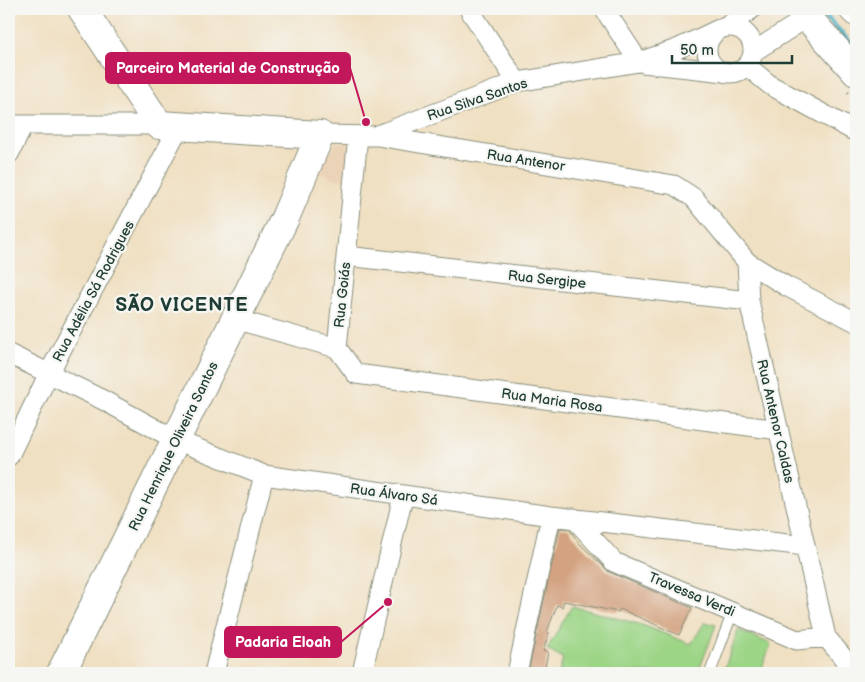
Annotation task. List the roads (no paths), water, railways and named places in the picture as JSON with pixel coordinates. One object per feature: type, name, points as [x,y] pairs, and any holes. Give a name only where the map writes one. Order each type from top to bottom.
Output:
[{"type":"street","points":[[82,9],[169,126]]},
{"type":"street","points":[[468,9],[516,82]]},
{"type":"street","points":[[604,9],[639,62]]},
{"type":"street","name":"Rua Silva Santos","points":[[377,136],[516,82],[639,62],[722,28],[752,9]]},
{"type":"street","points":[[853,9],[856,12]]},
{"type":"street","points":[[856,72],[804,13],[750,59],[741,70],[726,72],[713,66],[707,53],[709,39],[722,28],[740,29],[746,33],[753,44],[750,59],[770,85],[856,132]]},
{"type":"street","name":"Rua Silva Santos","points":[[639,62],[726,72]]},
{"type":"street","points":[[9,154],[16,126],[169,126],[320,135],[377,136]]},
{"type":"street","name":"Rua Adélia Sá Rodrigues","points":[[9,456],[169,126]]},
{"type":"street","name":"Rua Henrique Oliveira Santos","points":[[61,673],[285,218],[320,135]]},
{"type":"street","name":"Rua Goiás","points":[[234,319],[337,348],[358,136]]},
{"type":"street","name":"Rua Antenor","points":[[377,136],[674,185],[694,198],[747,262]]},
{"type":"street","name":"Rua Sergipe","points":[[346,256],[749,301]]},
{"type":"street","points":[[747,262],[786,286],[856,322]]},
{"type":"street","name":"Rua Antenor Caldas","points":[[747,262],[749,301],[826,637],[856,673]]},
{"type":"street","name":"Rua Maria Rosa","points":[[337,348],[356,374],[779,430]]},
{"type":"street","name":"Rua Álvaro Sá","points":[[9,354],[176,440],[264,476],[551,516],[805,546]]},
{"type":"street","points":[[214,673],[264,476]]},
{"type":"street","points":[[362,673],[403,496]]},
{"type":"street","points":[[517,673],[551,516]]},
{"type":"street","name":"Travessa Verdi","points":[[574,518],[614,562],[733,611],[797,640],[826,637]]},
{"type":"lane","points":[[710,673],[733,611]]},
{"type":"waterway","points":[[819,9],[856,49]]},
{"type":"place","name":"Parceiro Material de Construção","points":[[366,122]]},
{"type":"place","name":"Padaria Eloah","points":[[388,602]]},
{"type":"district","name":"SÃO VICENTE","points":[[182,304]]}]
